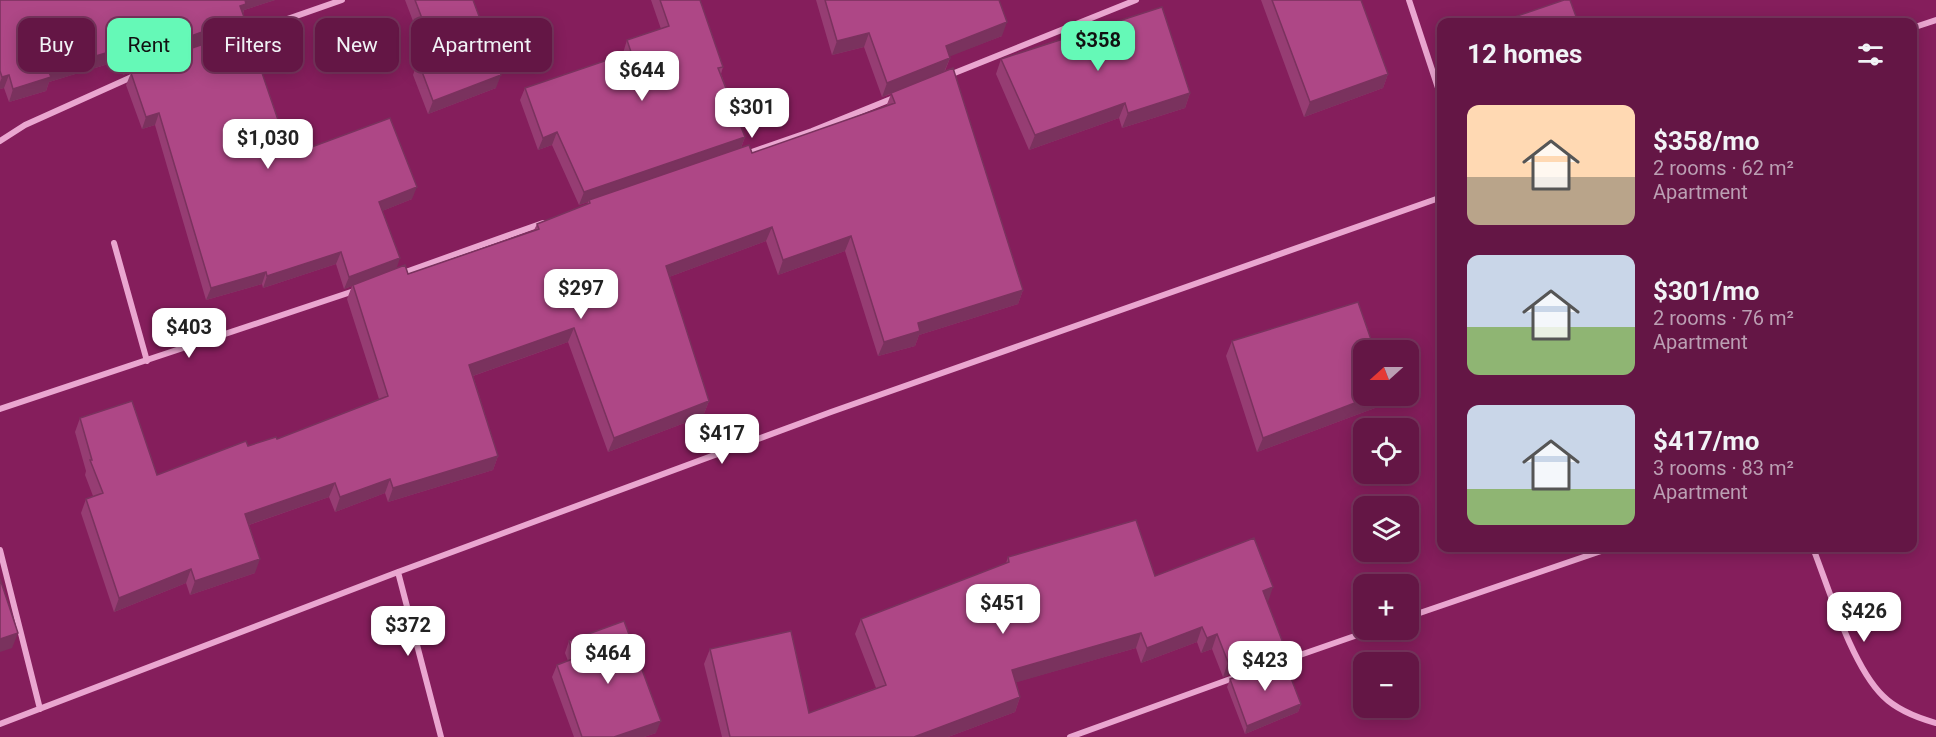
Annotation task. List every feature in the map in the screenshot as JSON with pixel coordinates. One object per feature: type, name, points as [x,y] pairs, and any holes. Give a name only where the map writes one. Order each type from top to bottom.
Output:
[{"type":"street","points":[[290,18],[342,0]]},
{"type":"street","points":[[941,79],[1136,0]]},
{"type":"street","points":[[1409,0],[1437,85]]},
{"type":"street","points":[[1917,26],[1936,20]]},
{"type":"street","points":[[0,141],[25,125],[142,73]]},
{"type":"street","points":[[734,158],[812,131],[909,92]]},
{"type":"street","points":[[0,724],[398,572],[842,408],[1437,199]]},
{"type":"street","points":[[392,277],[556,218]]},
{"type":"street","points":[[114,243],[147,361]]},
{"type":"street","points":[[0,409],[360,290]]},
{"type":"street","points":[[0,550],[40,709]]},
{"type":"street","points":[[1419,613],[1598,552]]},
{"type":"street","points":[[1815,552],[1859,662],[1883,696],[1916,717],[1936,723]]},
{"type":"street","points":[[398,572],[441,737]]},
{"type":"street","points":[[1273,664],[1353,637]]},
{"type":"street","points":[[1070,737],[1240,676]]},
{"type":"building","points":[[0,0],[245,0],[246,4],[240,6],[244,17],[203,18],[203,32],[191,36],[191,18],[107,18],[107,53],[95,56],[95,18],[18,18],[18,72],[49,72],[51,77],[13,89],[9,75],[2,77],[0,71]]},
{"type":"building","points":[[415,0],[473,0],[480,18],[422,18]]},
{"type":"building","points":[[660,0],[700,0],[723,67],[718,68],[745,137],[584,192],[557,132],[543,138],[525,88],[631,52],[627,40],[669,26]]},
{"type":"building","points":[[825,0],[999,0],[1007,22],[946,46],[950,58],[887,83],[869,33],[837,41]]},
{"type":"building","points":[[1272,0],[1361,0],[1388,74],[1310,102]]},
{"type":"building","points":[[1570,0],[1577,18],[1512,18]]},
{"type":"building","points":[[1162,7],[1190,93],[1128,113],[1125,103],[1035,135],[1001,59]]},
{"type":"building","points":[[203,44],[203,72],[262,72],[290,155],[390,118],[417,187],[379,202],[400,258],[349,277],[341,252],[267,276],[266,272],[211,288],[159,113],[146,117],[131,73],[191,72],[191,48]]},
{"type":"building","points":[[953,68],[1023,290],[918,323],[920,331],[884,342],[851,236],[783,260],[772,227],[666,266],[709,401],[614,438],[574,328],[469,365],[498,456],[393,488],[390,479],[340,497],[335,483],[245,514],[260,559],[195,581],[191,569],[119,598],[86,499],[103,493],[90,460],[92,460],[80,418],[132,401],[157,475],[246,441],[248,446],[276,437],[277,439],[388,396],[353,285],[405,265],[408,274],[539,229],[537,224],[590,203],[589,200],[749,145],[752,153],[895,103],[891,93]]},
{"type":"building","points":[[422,72],[500,72],[501,75],[433,101]]},
{"type":"building","points":[[1358,302],[1371,340],[1353,340],[1353,404],[1263,438],[1232,341]]},
{"type":"building","points":[[1136,520],[1155,576],[1254,538],[1273,587],[1263,591],[1283,643],[1228,662],[1217,634],[1207,638],[1202,627],[1147,648],[1141,633],[1012,670],[1020,697],[914,737],[730,737],[710,649],[791,631],[809,713],[886,685],[861,619],[1009,562],[1008,557]]},
{"type":"building","points":[[0,579],[18,633],[0,639]]},
{"type":"building","points":[[624,621],[661,721],[614,737],[582,737],[557,665],[575,658],[569,641]]},
{"type":"building","points":[[1284,660],[1301,704],[1247,726],[1230,679]]}]
